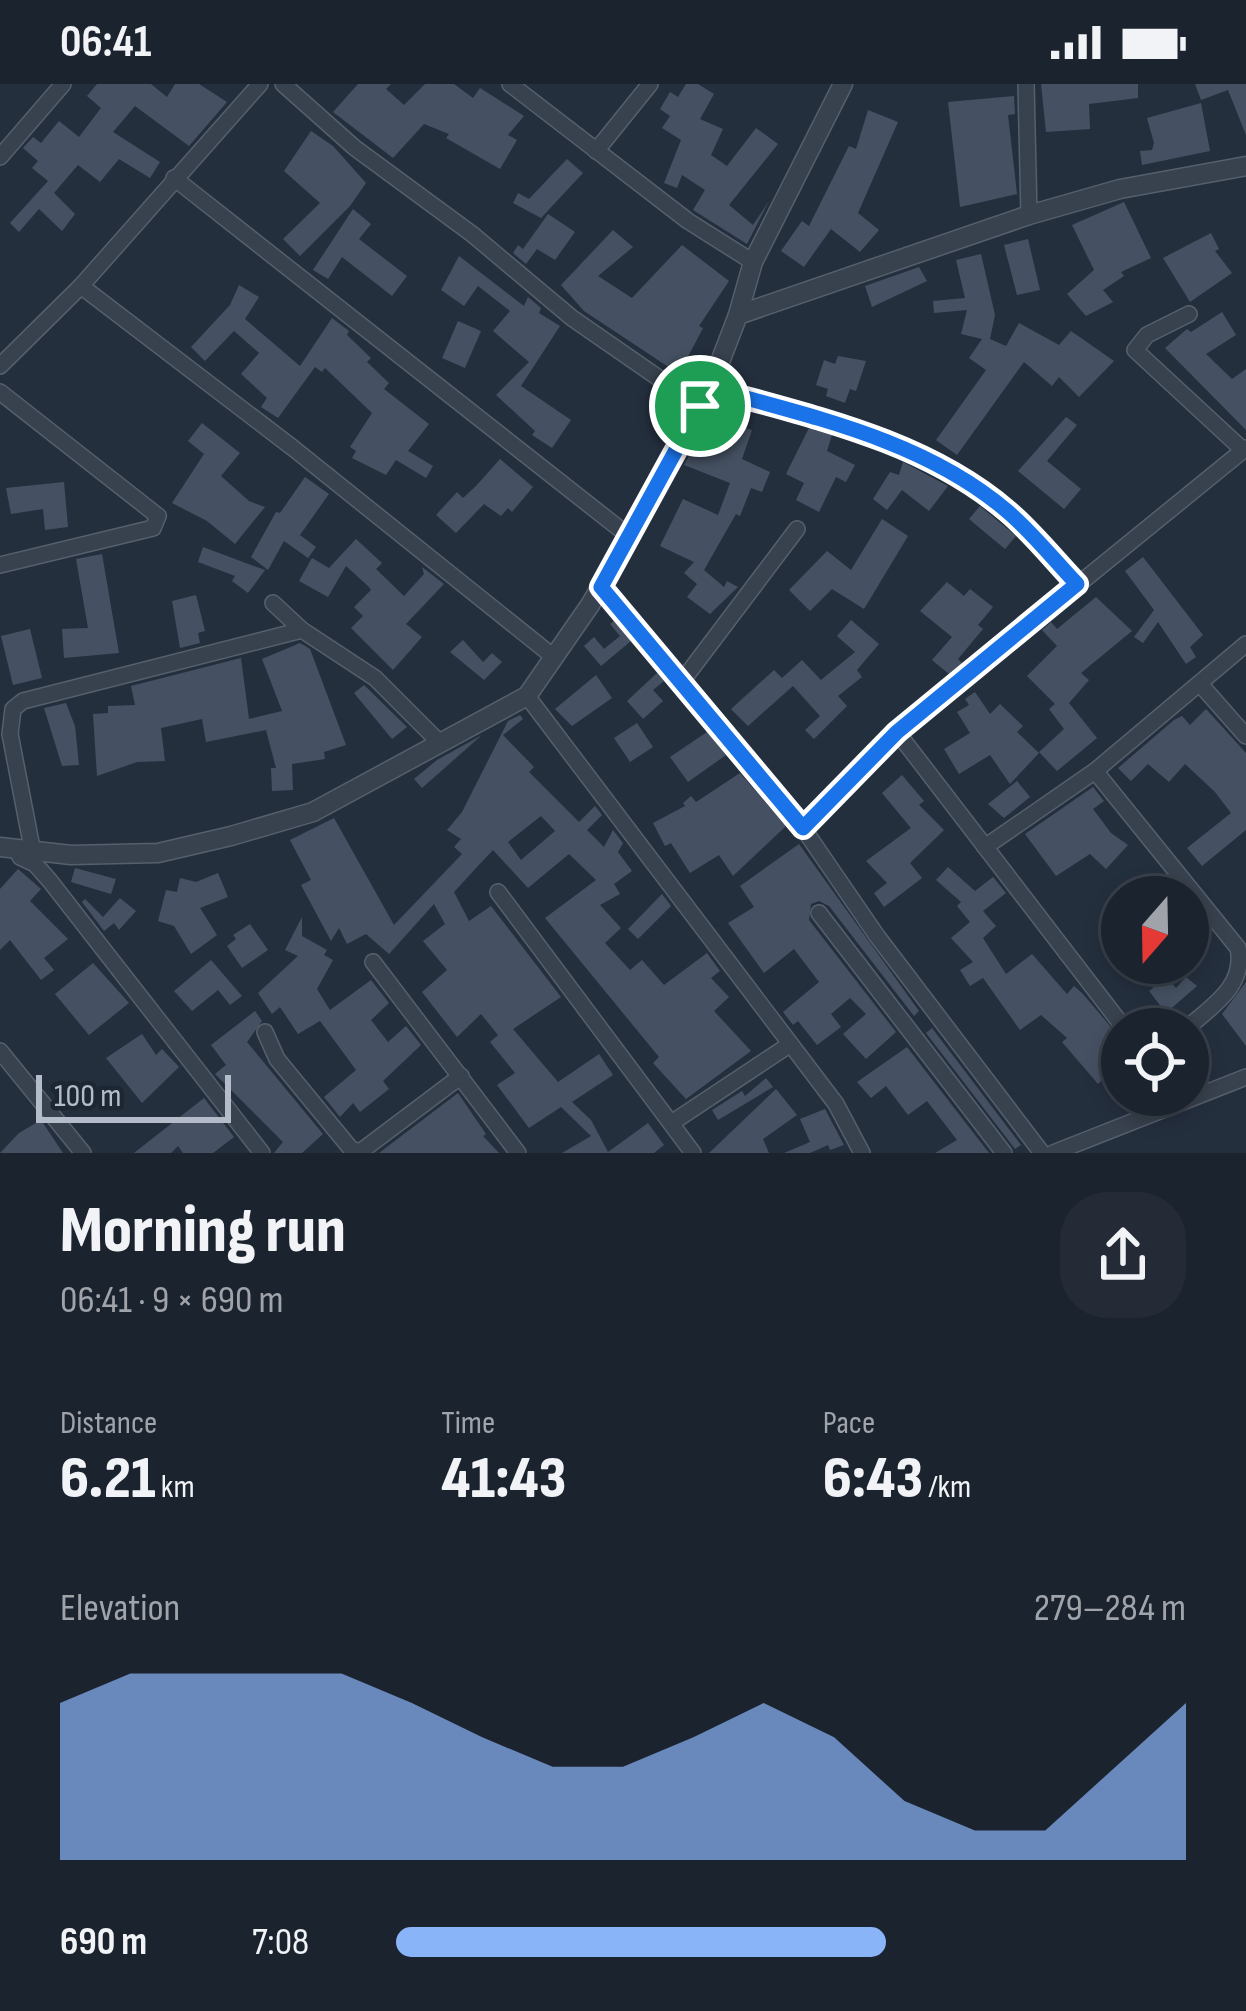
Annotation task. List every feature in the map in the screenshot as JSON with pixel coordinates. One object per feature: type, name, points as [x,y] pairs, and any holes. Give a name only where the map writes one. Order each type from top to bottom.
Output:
[{"type":"street","points":[[0,157],[61,84]]},
{"type":"street","points":[[0,366],[81,286],[260,84]]},
{"type":"street","points":[[283,84],[356,148],[472,234],[572,318],[705,397],[888,442],[943,466],[1010,513],[1077,584]]},
{"type":"street","points":[[510,84],[688,221],[753,262]]},
{"type":"street","points":[[596,151],[650,84]]},
{"type":"street","points":[[0,849],[158,853],[313,812],[527,696],[601,587],[705,397],[738,315],[753,262],[843,84]]},
{"type":"street","points":[[1025,84],[1029,214]]},
{"type":"street","points":[[738,315],[1029,214],[1120,189],[1246,166]]},
{"type":"street","points":[[174,178],[630,536]]},
{"type":"street","points":[[81,286],[555,658]]},
{"type":"street","points":[[803,828],[897,732],[1244,449],[1135,350],[1147,335],[1189,314]]},
{"type":"street","points":[[0,392],[158,516],[153,528],[0,565]]},
{"type":"street","points":[[683,680],[796,529]]},
{"type":"street","points":[[601,587],[803,828],[1042,1153]]},
{"type":"street","points":[[273,603],[302,630],[375,678],[440,742]]},
{"type":"street","points":[[33,853],[10,734],[13,709],[23,701],[302,630]]},
{"type":"street","points":[[985,847],[1095,771],[1246,644]]},
{"type":"street","points":[[1202,685],[1246,736]]},
{"type":"street","points":[[527,696],[836,1104],[862,1153]]},
{"type":"street","points":[[897,732],[1109,1008]]},
{"type":"street","points":[[1095,771],[1246,964],[1243,979],[1209,1009]]},
{"type":"street","points":[[0,849],[35,864],[262,1153]]},
{"type":"street","points":[[498,892],[693,1153]]},
{"type":"street","points":[[820,913],[1004,1153]]},
{"type":"street","points":[[373,962],[518,1153]]},
{"type":"street","points":[[265,1032],[277,1059],[351,1149],[360,1152],[461,1076]]},
{"type":"street","points":[[673,1121],[789,1045]]},
{"type":"street","points":[[0,1051],[83,1153]]},
{"type":"street","points":[[1209,1092],[1243,1085]]},
{"type":"street","points":[[1053,1153],[1138,1116]]},
{"type":"building","points":[[97,84],[151,84],[167,97],[175,84],[199,84],[227,102],[189,146],[135,106],[113,132],[160,162],[150,178],[119,159],[100,182],[78,165],[54,193],[75,214],[62,231],[39,209],[19,232],[10,223],[48,181],[32,168],[38,161],[23,148],[33,137],[41,143],[59,121],[79,137],[101,108],[87,96]]},
{"type":"building","points":[[358,84],[391,84],[386,89],[404,105],[425,84],[454,84],[473,98],[480,88],[524,116],[508,135],[517,140],[500,169],[446,138],[449,134],[424,124],[393,158],[333,112]]},
{"type":"building","points":[[686,84],[698,84],[714,94],[700,119],[723,129],[711,155],[727,166],[756,128],[778,144],[729,205],[753,225],[769,201],[747,244],[693,210],[705,190],[682,175],[677,188],[664,183],[681,140],[662,128],[670,116],[660,109],[670,92],[678,97]]},
{"type":"building","points":[[1041,84],[1138,84],[1138,98],[1089,104],[1090,129],[1046,132]]},
{"type":"building","points":[[1195,84],[1246,84],[1246,135],[1228,90],[1201,100]]},
{"type":"building","points":[[1014,96],[1015,114],[1008,115],[1017,194],[960,207],[948,102]]},
{"type":"building","points":[[1201,103],[1210,151],[1142,165],[1140,151],[1152,150],[1154,143],[1147,118]]},
{"type":"building","points":[[868,110],[898,122],[858,213],[879,230],[860,252],[831,229],[804,267],[781,251],[802,221],[809,226],[849,146],[856,149]]},
{"type":"building","points":[[311,131],[333,146],[366,183],[300,256],[283,239],[320,203],[284,171]]},
{"type":"building","points":[[567,159],[583,173],[541,218],[513,203],[518,193],[529,199]]},
{"type":"building","points":[[1124,202],[1151,258],[1121,272],[1124,276],[1103,290],[1113,302],[1086,316],[1067,294],[1094,270],[1072,225]]},
{"type":"building","points":[[353,209],[371,224],[359,239],[407,276],[392,296],[342,257],[328,279],[313,270]]},
{"type":"building","points":[[548,214],[575,232],[555,260],[537,249],[526,264],[513,253],[518,245],[523,249]]},
{"type":"building","points":[[613,230],[633,247],[598,276],[632,298],[682,245],[729,281],[699,326],[703,328],[679,374],[584,311],[561,285]]},
{"type":"building","points":[[1211,233],[1219,249],[1215,251],[1232,273],[1190,302],[1163,258]]},
{"type":"building","points":[[1028,239],[1040,290],[1017,295],[1004,245]]},
{"type":"building","points":[[981,254],[995,315],[990,339],[1006,346],[1019,323],[1059,345],[1071,331],[1114,361],[1079,397],[1059,377],[1052,386],[1024,362],[957,455],[936,440],[986,370],[969,358],[982,339],[961,334],[967,310],[934,313],[933,301],[965,298],[956,260]]},
{"type":"building","points":[[459,256],[524,306],[528,297],[541,308],[539,313],[560,326],[521,386],[571,420],[552,448],[532,435],[535,431],[496,395],[529,362],[493,331],[510,311],[478,286],[464,306],[441,290]]},
{"type":"building","points":[[919,267],[927,281],[872,307],[865,286]]},
{"type":"building","points":[[239,285],[259,297],[245,319],[300,366],[332,318],[349,331],[347,335],[371,358],[367,362],[389,383],[384,389],[429,424],[408,451],[433,466],[426,478],[396,460],[386,475],[352,458],[356,451],[350,447],[372,413],[325,368],[322,372],[315,367],[278,418],[261,407],[267,398],[241,374],[259,353],[234,331],[205,361],[191,347],[230,305]]},
{"type":"building","points":[[1222,312],[1236,335],[1206,354],[1232,379],[1246,369],[1246,430],[1165,348],[1187,329],[1191,332]]},
{"type":"building","points":[[458,321],[481,331],[465,368],[442,358]]},
{"type":"building","points":[[838,356],[866,361],[856,391],[850,389],[845,403],[826,396],[828,389],[816,385],[824,360],[835,364]]},
{"type":"building","points":[[710,416],[752,430],[742,459],[770,472],[762,492],[751,488],[740,516],[736,514],[704,570],[724,587],[727,581],[738,587],[710,614],[687,597],[697,584],[684,573],[694,562],[660,546],[683,499],[718,515],[730,483],[684,465],[696,443],[700,445]]},
{"type":"building","points":[[1066,417],[1077,425],[1047,461],[1081,489],[1064,509],[1018,471]]},
{"type":"building","points":[[202,423],[240,453],[221,476],[249,501],[265,507],[235,544],[207,521],[172,503],[204,454],[188,441]]},
{"type":"building","points":[[809,428],[832,435],[827,451],[855,465],[846,482],[836,477],[819,512],[796,500],[804,483],[786,474]]},
{"type":"building","points":[[500,459],[533,487],[512,512],[508,508],[501,516],[484,504],[456,533],[436,515],[457,492],[463,498]]},
{"type":"building","points":[[903,462],[948,486],[929,511],[902,490],[887,510],[873,499],[890,472],[899,475]]},
{"type":"building","points":[[305,477],[329,494],[300,535],[316,547],[308,558],[284,541],[268,570],[251,557],[276,512],[280,513]]},
{"type":"building","points":[[64,482],[68,527],[45,530],[43,509],[11,514],[6,488]]},
{"type":"building","points":[[980,506],[1016,536],[1005,549],[969,519]]},
{"type":"building","points":[[882,519],[908,536],[864,609],[832,589],[810,611],[789,590],[827,551],[851,570]]},
{"type":"building","points":[[356,539],[382,563],[376,569],[404,596],[424,574],[422,567],[444,584],[406,624],[422,637],[393,670],[351,628],[363,616],[354,607],[371,590],[368,586],[346,566],[328,597],[299,581],[312,558],[329,568]]},
{"type":"building","points":[[203,547],[265,570],[248,593],[232,581],[235,576],[198,562]]},
{"type":"building","points":[[102,554],[119,653],[64,658],[62,629],[88,628],[76,559]]},
{"type":"building","points":[[1143,557],[1203,635],[1190,647],[1196,657],[1186,664],[1158,622],[1143,643],[1134,637],[1154,610],[1125,571]]},
{"type":"building","points":[[947,582],[964,596],[970,589],[993,607],[978,625],[983,629],[958,659],[962,663],[949,674],[932,660],[952,637],[920,611]]},
{"type":"building","points":[[196,595],[205,631],[198,633],[200,643],[180,648],[172,601]]},
{"type":"building","points":[[1096,597],[1132,631],[1081,673],[1089,680],[1069,703],[1097,738],[1057,771],[1039,752],[1064,729],[1049,709],[1055,704],[1027,676],[1057,646],[1042,630],[1051,622],[1057,629]]},
{"type":"building","points":[[851,620],[879,644],[857,670],[862,677],[838,696],[847,706],[814,739],[805,730],[820,716],[793,686],[748,726],[731,709],[774,670],[782,678],[802,660],[821,680],[855,652],[837,636]]},
{"type":"building","points":[[614,621],[631,641],[601,666],[584,646],[594,637],[604,649],[620,636],[610,624]]},
{"type":"building","points":[[30,629],[42,678],[13,685],[1,636]]},
{"type":"building","points":[[463,640],[483,662],[492,653],[502,662],[484,680],[450,652]]},
{"type":"building","points":[[300,643],[310,649],[346,745],[324,752],[325,759],[292,764],[293,790],[272,791],[271,768],[276,768],[266,730],[206,742],[202,719],[161,728],[165,761],[137,762],[97,776],[93,714],[108,713],[108,706],[135,705],[131,686],[241,658],[249,719],[282,711],[262,659]]},
{"type":"building","points":[[657,673],[664,681],[653,690],[663,701],[643,719],[627,701]]},
{"type":"building","points":[[596,675],[612,698],[572,726],[555,709]]},
{"type":"building","points":[[364,685],[407,727],[392,739],[354,693]]},
{"type":"building","points":[[975,692],[990,714],[1000,704],[1023,726],[1017,732],[1039,753],[1010,784],[990,755],[959,774],[944,749],[970,733],[957,712],[969,705],[965,699]]},
{"type":"building","points":[[66,703],[75,726],[79,765],[62,766],[44,708]]},
{"type":"building","points":[[1206,709],[1246,753],[1246,830],[1202,866],[1187,848],[1231,813],[1215,792],[1185,764],[1169,782],[1148,764],[1131,781],[1118,768],[1174,720],[1182,716],[1190,725]]},
{"type":"building","points":[[520,715],[523,719],[503,735],[534,767],[529,772],[579,822],[595,806],[602,815],[587,830],[604,847],[613,830],[623,843],[618,852],[632,871],[614,884],[620,894],[600,905],[621,928],[605,943],[630,970],[642,960],[664,985],[707,953],[720,971],[711,978],[729,997],[714,1011],[751,1051],[686,1099],[653,1063],[659,1057],[545,918],[596,880],[569,854],[528,888],[493,850],[454,892],[469,921],[491,906],[561,997],[513,1029],[558,1082],[599,1054],[613,1075],[572,1102],[591,1120],[608,1152],[648,1123],[664,1145],[654,1153],[562,1153],[591,1136],[561,1107],[529,1128],[497,1085],[515,1073],[490,1042],[498,1035],[481,1014],[457,1037],[422,992],[447,970],[423,941],[445,924],[434,904],[389,954],[366,934],[347,944],[339,928],[331,941],[301,885],[311,880],[290,840],[334,818],[394,925],[462,854],[454,847],[461,839],[447,830],[462,812],[508,721]],"holes":[[[541,816],[555,831],[521,860],[508,842]]]},
{"type":"building","points":[[637,723],[653,747],[630,762],[614,738]]},
{"type":"building","points":[[707,732],[726,755],[688,782],[670,757]]},
{"type":"building","points":[[482,735],[422,788],[414,779],[437,760]]},
{"type":"building","points":[[740,773],[786,826],[733,876],[719,855],[690,873],[671,843],[665,846],[653,823],[685,806],[691,796],[696,802]]},
{"type":"building","points":[[902,775],[924,801],[919,805],[944,830],[910,863],[922,878],[884,907],[874,893],[887,883],[866,861],[911,828],[882,793]]},
{"type":"building","points":[[1017,781],[1030,797],[1004,818],[988,804]]},
{"type":"building","points":[[1093,787],[1104,801],[1093,809],[1111,833],[1128,845],[1106,869],[1090,854],[1056,876],[1025,834]]},
{"type":"building","points":[[799,844],[919,1011],[914,1016],[829,906],[819,901],[811,904],[809,920],[896,1032],[866,1059],[843,1034],[866,1014],[850,998],[831,1014],[841,1027],[817,1045],[798,1021],[793,1025],[783,1012],[819,982],[794,949],[764,973],[728,923],[754,907],[740,886]]},
{"type":"building","points":[[948,867],[975,891],[993,877],[1006,893],[983,911],[996,926],[983,938],[1006,974],[1032,954],[1067,994],[1074,986],[1101,1015],[1098,1084],[1062,1042],[1067,1038],[1041,1015],[1020,1030],[983,978],[970,986],[960,970],[973,962],[951,938],[970,922],[957,906],[961,902],[936,880]]},
{"type":"building","points":[[75,868],[116,879],[111,894],[71,882]]},
{"type":"building","points":[[18,869],[41,889],[30,901],[68,939],[44,958],[54,970],[41,980],[10,940],[0,950],[0,889]]},
{"type":"building","points":[[218,873],[228,897],[200,908],[217,935],[191,954],[174,926],[158,921],[166,890],[177,892],[180,878],[196,882]]},
{"type":"building","points":[[662,894],[671,906],[638,939],[628,929]]},
{"type":"building","points":[[120,898],[136,911],[119,930],[114,923],[104,931],[82,902],[85,899],[103,917]]},
{"type":"building","points":[[302,917],[302,936],[327,950],[324,955],[333,960],[317,989],[330,1010],[371,980],[389,1003],[371,1020],[388,1042],[406,1026],[421,1045],[383,1081],[389,1089],[360,1112],[353,1103],[340,1117],[324,1097],[356,1070],[320,1021],[298,1034],[280,1007],[272,1014],[258,993],[298,956],[285,950]]},
{"type":"building","points":[[250,924],[268,950],[242,968],[227,946],[236,939],[233,935]]},
{"type":"building","points":[[211,960],[242,996],[230,1005],[218,990],[192,1011],[174,991]]},
{"type":"building","points":[[93,963],[129,1003],[89,1035],[55,994]]},
{"type":"building","points":[[1246,982],[1246,1046],[1222,1014]]},
{"type":"building","points":[[1158,984],[1197,986],[1172,1008],[1162,1008],[1149,991]]},
{"type":"building","points":[[255,1011],[262,1021],[247,1042],[323,1134],[302,1153],[274,1153],[283,1142],[215,1074],[226,1065],[211,1045]]},
{"type":"building","points":[[932,1028],[1021,1145],[1015,1149],[926,1033]]},
{"type":"building","points":[[142,1034],[156,1055],[162,1049],[179,1067],[142,1103],[106,1058]]},
{"type":"building","points":[[907,1047],[989,1153],[935,1153],[957,1140],[927,1101],[908,1115],[886,1086],[871,1098],[857,1082]]},
{"type":"building","points":[[766,1078],[773,1087],[718,1120],[712,1110],[742,1091],[745,1096]]},
{"type":"building","points":[[776,1089],[797,1115],[763,1139],[769,1153],[709,1153]]},
{"type":"building","points":[[458,1093],[483,1136],[499,1153],[379,1153]]},
{"type":"building","points":[[204,1098],[234,1137],[213,1153],[183,1153],[178,1146],[171,1153],[134,1153]]},
{"type":"building","points":[[825,1109],[844,1145],[784,1153],[810,1142],[800,1119]]},
{"type":"building","points":[[41,1120],[63,1153],[0,1153],[19,1133]]},
{"type":"route","points":[[710,388],[888,442],[943,466],[1010,513],[1077,584],[897,732],[803,828],[601,587],[700,406],[710,388]]}]
